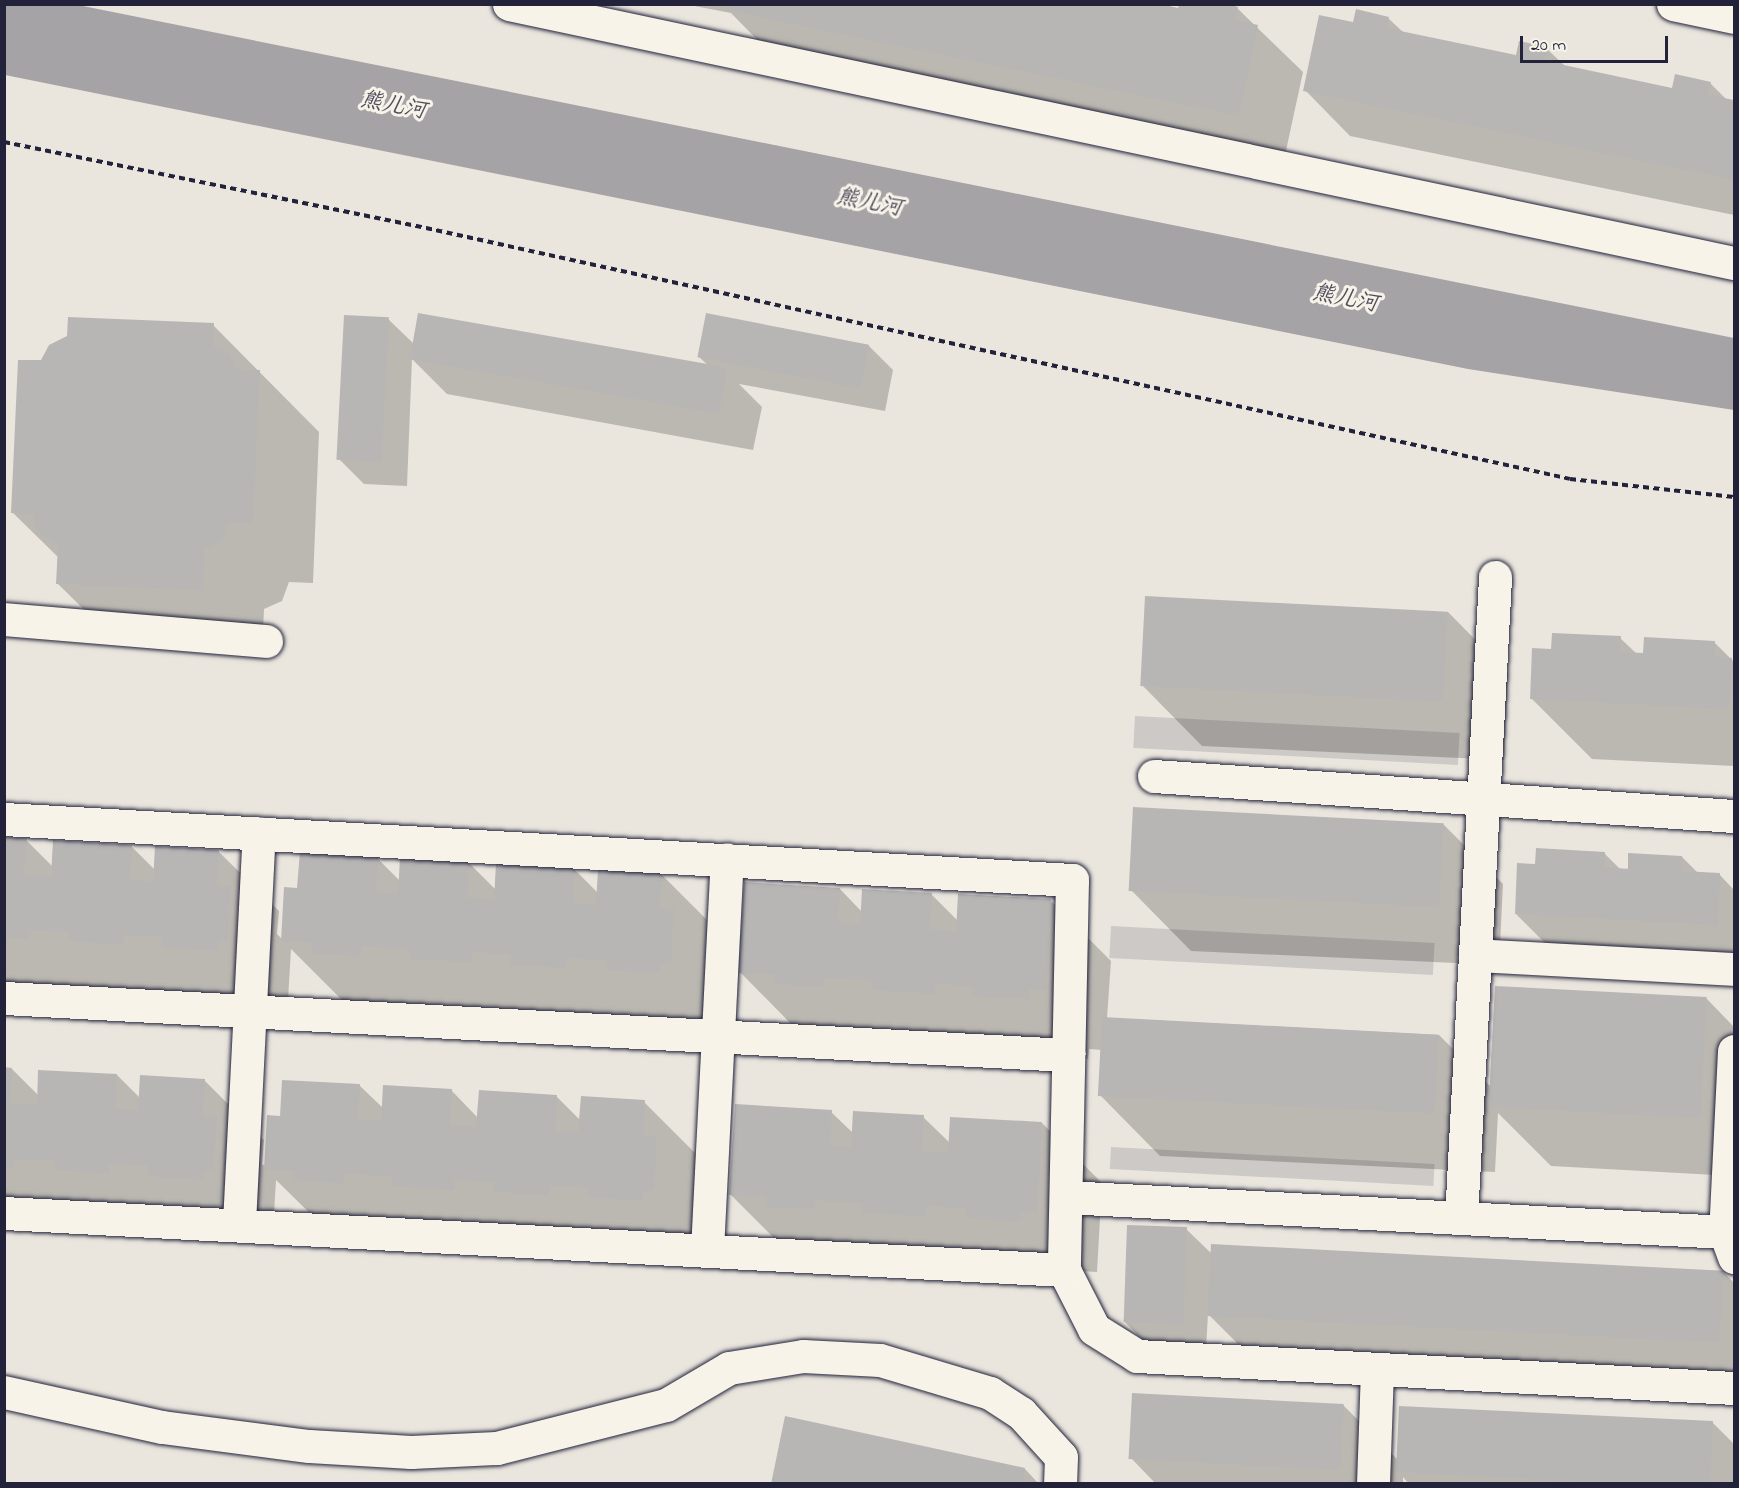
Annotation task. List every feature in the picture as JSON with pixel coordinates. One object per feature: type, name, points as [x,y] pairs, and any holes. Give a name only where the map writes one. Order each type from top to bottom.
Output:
[{"type":"lane","points":[[509,4],[1734,263]]},
{"type":"lane","points":[[1673,4],[1734,17]]},
{"type":"lane","points":[[1461,1218],[1496,577]]},
{"type":"lane","points":[[4,619],[266,641]]},
{"type":"lane","points":[[1154,776],[1734,816]]},
{"type":"lane","points":[[4,819],[1072,880],[1064,1270],[1094,1329],[1137,1356],[1734,1388]]},
{"type":"lane","points":[[239,1223],[259,834]]},
{"type":"lane","points":[[707,1250],[727,861]]},
{"type":"lane","points":[[1475,955],[1734,969]]},
{"type":"lane","points":[[4,998],[1068,1055]]},
{"type":"lane","points":[[1066,1197],[1461,1218],[1730,1244],[1734,1052]]},
{"type":"lane","points":[[4,1213],[239,1223],[1064,1270]]},
{"type":"lane","points":[[4,1392],[162,1427],[309,1446],[411,1452],[497,1448],[666,1405],[729,1368],[803,1356],[880,1360],[990,1393],[1021,1413],[1061,1457],[1060,1484]]},
{"type":"lane","points":[[1373,1484],[1377,1369]]},
{"type":"path","points":[[4,142],[426,228],[1570,479],[1734,497]]},
{"type":"shaded area","points":[[1135,716],[1460,733],[1458,765],[1133,748]]},
{"type":"shaded area","points":[[1111,926],[1435,943],[1433,975],[1109,958]]},
{"type":"shaded area","points":[[1111,1147],[1435,1164],[1433,1186],[1110,1169]]},
{"type":"water","name":"熊儿河","points":[[4,5],[78,5],[1734,338],[1734,410],[1468,369],[5,75]]},
{"type":"building","points":[[726,4],[1160,4],[1178,8],[1179,4],[1228,4],[1238,7],[1235,20],[1258,25],[1239,116],[725,10]]},
{"type":"building","points":[[1356,9],[1389,17],[1386,28],[1516,55],[1519,41],[1548,47],[1545,61],[1672,88],[1675,74],[1711,82],[1708,95],[1734,100],[1734,180],[1303,91],[1319,15],[1353,22]]},
{"type":"building","points":[[418,313],[727,368],[719,414],[410,359]]},
{"type":"building","points":[[706,313],[869,345],[860,389],[697,357]]},
{"type":"building","points":[[344,315],[389,317],[381,462],[336,460]]},
{"type":"building","points":[[68,317],[214,323],[213,346],[229,353],[237,370],[260,370],[253,523],[229,522],[222,541],[204,549],[203,590],[56,584],[58,544],[42,536],[33,523],[34,514],[11,513],[18,360],[41,360],[49,345],[67,336]]},
{"type":"building","points":[[1145,596],[1448,612],[1443,702],[1140,686]]},
{"type":"building","points":[[1552,633],[1621,636],[1620,652],[1643,653],[1644,637],[1715,641],[1714,657],[1732,658],[1729,709],[1530,699],[1532,648],[1551,649]]},
{"type":"building","points":[[1133,807],[1444,823],[1439,907],[1129,891]]},
{"type":"building","points":[[4,837],[27,838],[24,875],[51,876],[53,840],[132,845],[130,880],[153,882],[155,846],[219,850],[217,885],[231,886],[228,941],[218,941],[218,951],[162,947],[163,937],[124,935],[123,945],[67,941],[68,932],[29,930],[29,939],[4,938]]},
{"type":"building","points":[[1536,848],[1605,852],[1605,867],[1628,869],[1628,853],[1682,856],[1682,871],[1720,873],[1718,925],[1515,914],[1517,863],[1535,864]]},
{"type":"building","points":[[300,851],[378,856],[376,892],[398,894],[400,857],[469,861],[467,898],[494,899],[496,863],[574,867],[573,903],[596,904],[598,869],[662,872],[660,908],[674,909],[671,964],[661,963],[660,973],[605,970],[606,960],[567,958],[566,968],[510,965],[511,955],[472,952],[471,962],[409,959],[409,949],[362,946],[361,956],[312,953],[312,943],[281,941],[284,887],[297,888]]},
{"type":"building","points":[[744,882],[840,888],[838,923],[860,925],[862,889],[932,893],[930,929],[956,931],[958,894],[1051,899],[1046,990],[1029,989],[1029,999],[973,996],[973,986],[935,984],[934,994],[871,990],[872,980],[824,978],[823,987],[774,984],[775,975],[738,973]]},
{"type":"building","points":[[1495,986],[1707,997],[1700,1118],[1489,1107]]},
{"type":"building","points":[[1102,1017],[1439,1035],[1434,1114],[1098,1096]]},
{"type":"building","points":[[4,1067],[12,1068],[10,1103],[37,1105],[38,1070],[117,1074],[115,1109],[138,1111],[140,1075],[205,1079],[202,1114],[217,1116],[213,1170],[203,1170],[203,1180],[147,1176],[148,1166],[109,1164],[109,1174],[53,1170],[54,1161],[14,1159],[14,1169],[4,1168]]},
{"type":"building","points":[[282,1080],[360,1084],[358,1120],[381,1121],[383,1085],[452,1089],[450,1125],[476,1127],[479,1090],[557,1095],[555,1131],[578,1132],[581,1096],[645,1100],[643,1136],[657,1137],[654,1191],[643,1191],[643,1200],[588,1198],[588,1188],[550,1185],[549,1195],[493,1192],[494,1182],[454,1180],[454,1190],[391,1186],[392,1176],[344,1174],[344,1184],[294,1180],[295,1171],[264,1170],[267,1115],[280,1116]]},
{"type":"building","points":[[735,1104],[832,1110],[830,1146],[851,1147],[853,1111],[924,1115],[922,1151],[948,1152],[950,1117],[1042,1122],[1037,1213],[1021,1212],[1020,1222],[965,1218],[965,1208],[926,1206],[925,1216],[862,1213],[863,1203],[815,1200],[815,1209],[765,1207],[766,1197],[729,1195]]},
{"type":"building","points":[[1127,1225],[1187,1227],[1184,1324],[1124,1322]]},
{"type":"building","points":[[1211,1244],[1723,1271],[1720,1343],[1207,1316]]},
{"type":"building","points":[[1132,1393],[1344,1404],[1340,1470],[1129,1459]]},
{"type":"building","points":[[1399,1406],[1713,1421],[1710,1484],[1623,1484],[1396,1472]]},
{"type":"building","points":[[785,1416],[1025,1468],[1022,1484],[771,1484]]}]
